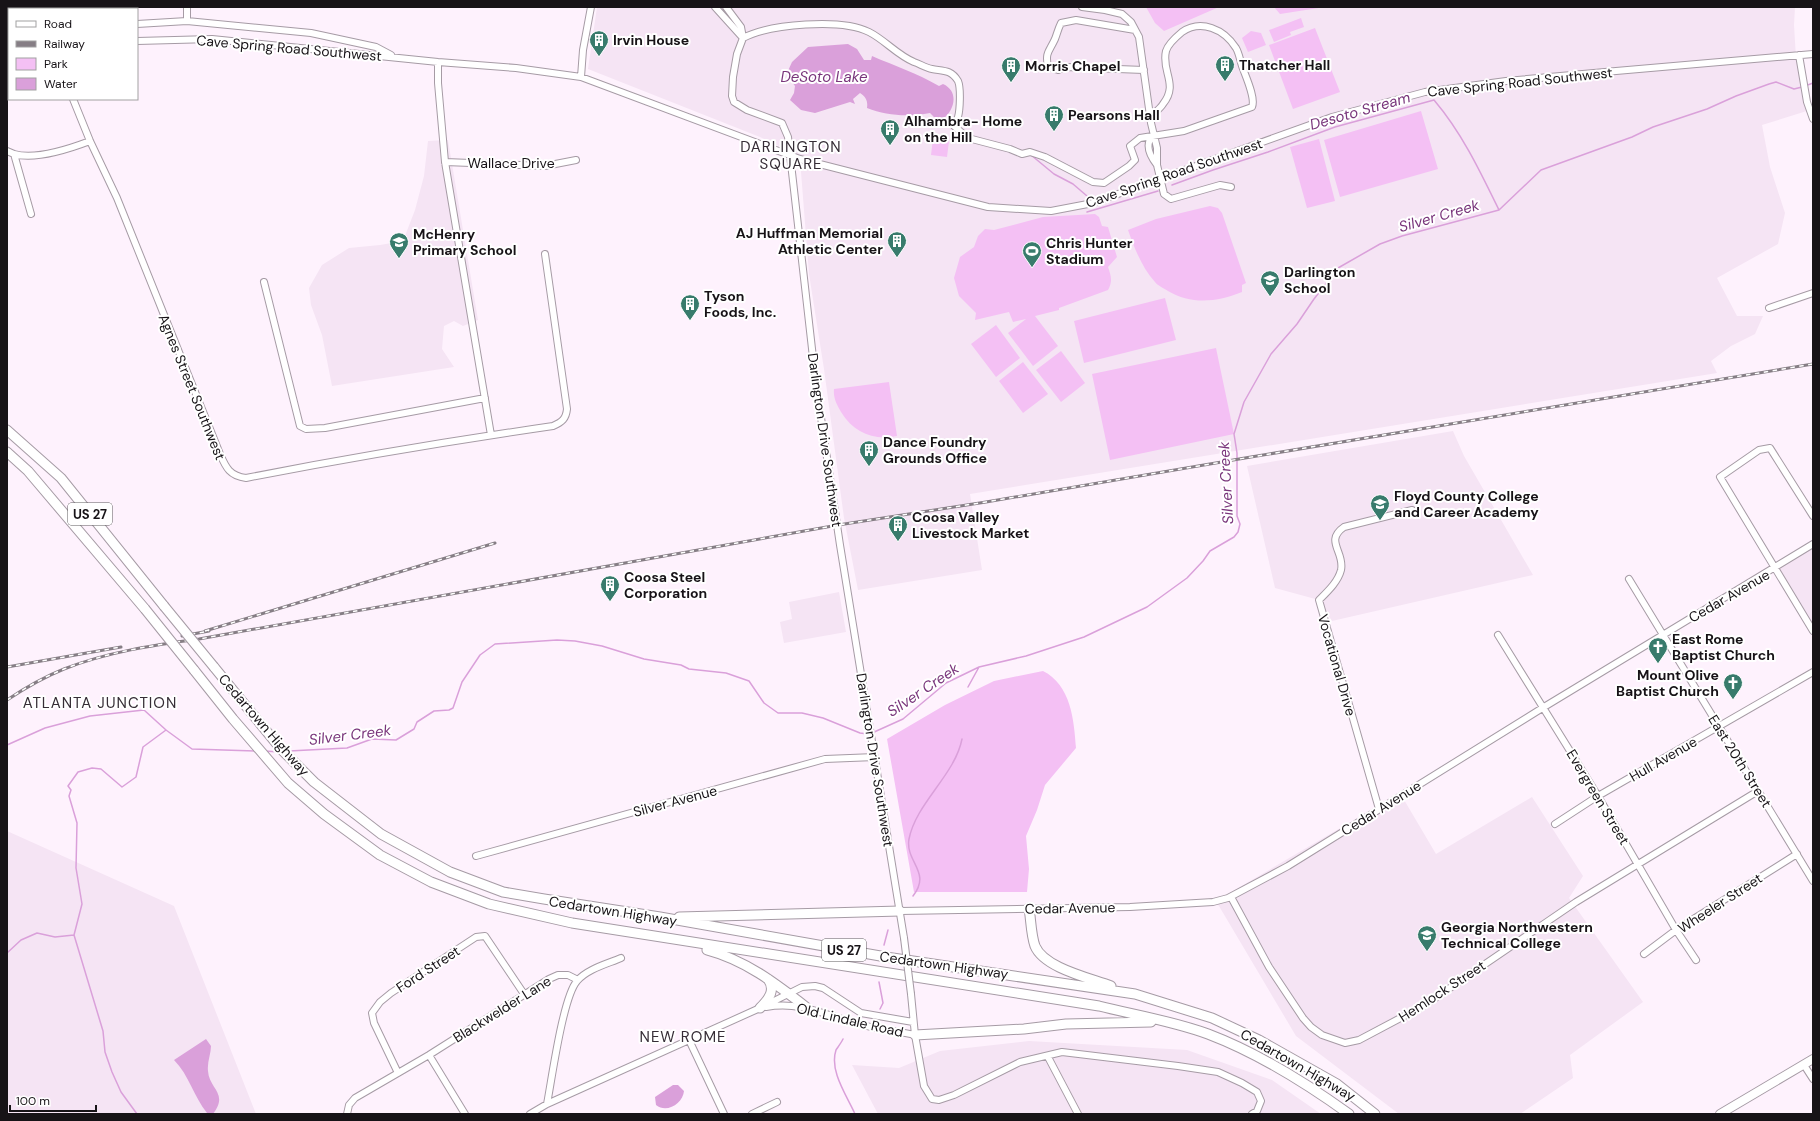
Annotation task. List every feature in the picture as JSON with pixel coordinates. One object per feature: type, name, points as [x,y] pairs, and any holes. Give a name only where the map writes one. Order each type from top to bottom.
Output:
[{"type":"highway","name":"Cedartown Highway","points":[[7,430],[61,478],[256,720],[281,749],[314,782],[381,834],[450,872],[503,892],[660,917],[794,942],[1135,994],[1212,1018],[1260,1040],[1336,1084],[1375,1114]]},
{"type":"highway","name":"Cedartown Highway","points":[[7,452],[28,471],[144,609],[233,719],[288,783],[324,814],[380,855],[431,882],[489,904],[572,923],[1091,1004],[1169,1023],[1208,1034],[1250,1053],[1323,1096],[1349,1114]]},
{"type":"highway","points":[[1029,908],[1035,946],[1053,964],[1135,994]]},
{"type":"highway","points":[[660,917],[900,911]]},
{"type":"highway","points":[[691,942],[703,949],[741,962],[767,978],[806,1007]]},
{"type":"highway","points":[[760,1008],[770,997],[772,991],[771,983],[767,978]]},
{"type":"highway","points":[[915,1035],[1024,1029],[1066,1024],[1126,1022],[1169,1023]]},
{"type":"main road","points":[[1720,1114],[1813,1059]]},
{"type":"street","points":[[8,7],[8,25]]},
{"type":"street","points":[[187,21],[188,7]]},
{"type":"street","points":[[581,77],[583,50],[591,7]]},
{"type":"street","points":[[715,7],[744,38]]},
{"type":"street","points":[[726,7],[741,27],[744,38]]},
{"type":"street","points":[[1082,7],[1122,14],[1131,22],[1139,37],[1154,137]]},
{"type":"street","points":[[1135,30],[1076,20],[1061,23],[1049,46],[1047,55],[1048,68],[1058,70],[1066,68],[1144,70]]},
{"type":"street","name":"Cave Spring Road Southwest","points":[[138,24],[187,21],[311,33],[376,47],[394,57]]},
{"type":"street","points":[[744,38],[767,29],[828,24],[852,26],[869,32],[898,54],[913,62],[932,69],[941,69],[952,74],[958,82],[960,93],[958,118],[954,126],[968,138],[1010,149],[1022,154],[1030,152],[1045,157],[1093,182],[1104,183],[1129,166],[1135,160],[1130,146],[1140,138],[1154,137],[1184,131],[1252,106],[1254,103],[1252,95],[1237,49],[1220,31],[1205,26],[1188,28],[1177,36],[1166,51],[1166,65],[1171,86],[1170,92],[1163,105],[1150,117]]},
{"type":"street","name":"Darlington Drive Southwest","points":[[744,38],[737,54],[734,70],[732,88],[734,102],[747,110],[782,123],[788,137],[816,384],[840,545],[900,911],[911,994],[913,1022],[924,1086],[932,1099],[939,1100],[954,1095],[1020,1062],[1048,1057]]},
{"type":"street","name":"Cave Spring Road Southwest","points":[[138,41],[212,39],[438,62],[516,68],[581,77],[791,156],[988,207],[1051,211],[1093,203],[1332,117],[1425,92],[1704,62],[1813,54]]},
{"type":"street","points":[[1799,55],[1807,102],[1813,119]]},
{"type":"street","points":[[438,62],[438,83],[445,162],[491,435]]},
{"type":"street","name":"Agnes Street Southwest","points":[[73,100],[90,141],[117,198],[192,389],[223,462],[231,474],[246,478],[384,452],[553,426],[561,422],[566,417],[567,408],[545,254]]},
{"type":"street","points":[[1154,137],[1148,144],[1150,156],[1157,165],[1164,194],[1171,199],[1220,185],[1231,187]]},
{"type":"street","points":[[7,151],[22,156],[67,149],[90,141]]},
{"type":"street","points":[[14,154],[31,214]]},
{"type":"street","name":"Wallace Drive","points":[[445,162],[545,166],[576,160]]},
{"type":"street","points":[[264,282],[300,426],[306,429],[325,428],[485,398]]},
{"type":"street","points":[[1769,308],[1813,293]]},
{"type":"street","points":[[1813,516],[1770,448],[1760,450],[1720,478],[1813,631]]},
{"type":"street","name":"Vocational Drive","points":[[1379,809],[1319,600],[1336,582],[1341,570],[1340,558],[1336,546],[1336,535],[1339,530],[1344,527],[1412,510]]},
{"type":"street","name":"Cedar Avenue","points":[[900,911],[1130,907],[1221,901],[1231,897],[1266,878],[1662,634],[1774,569],[1813,544]]},
{"type":"street","name":"East 20th Street","points":[[1629,579],[1813,881]]},
{"type":"street","name":"Evergreen Street","points":[[1498,635],[1544,707],[1676,930],[1696,960]]},
{"type":"street","name":"Hull Avenue","points":[[1555,824],[1598,796],[1813,672]]},
{"type":"street","name":"Silver Avenue","points":[[476,856],[825,759],[875,757]]},
{"type":"street","name":"Hemlock Street","points":[[1231,897],[1269,967],[1303,1018],[1311,1027],[1322,1035],[1344,1043],[1359,1040],[1425,1005],[1552,917],[1758,791]]},
{"type":"street","name":"Wheeler Street","points":[[1644,954],[1676,930],[1797,854]]},
{"type":"street","name":"Ford Street","points":[[398,1073],[374,1023],[372,1013],[380,1002],[391,993],[476,937],[485,936],[524,994]]},
{"type":"street","points":[[547,1104],[565,1014],[571,992],[578,980],[592,971],[621,958]]},
{"type":"street","name":"Blackwelder Lane","points":[[347,1114],[349,1105],[355,1098],[429,1055],[542,982],[558,975],[568,975],[578,980]]},
{"type":"street","name":"Old Lindale Road","points":[[530,1114],[547,1104],[760,1008],[802,987],[823,988],[861,1013],[913,1022]]},
{"type":"street","name":"Old Lindale Road","points":[[760,1008],[781,1005],[806,1007],[859,1024],[915,1035]]},
{"type":"street","points":[[689,1040],[724,1114]]},
{"type":"street","points":[[1078,1114],[1048,1057],[1062,1052],[1218,1072],[1242,1083],[1256,1092],[1261,1102],[1257,1111],[1252,1114]]},
{"type":"street","points":[[429,1055],[464,1114]]},
{"type":"street","points":[[1804,1065],[1813,1080]]},
{"type":"street","points":[[752,1114],[777,1102]]},
{"type":"shaded area","name":"Darlington School","points":[[597,7],[1795,7],[1794,25],[1796,58],[1810,110],[1762,125],[1770,167],[1785,213],[1778,244],[1717,278],[1737,316],[1763,316],[1755,334],[1731,346],[1711,361],[1717,373],[970,494],[982,570],[858,590],[844,518],[824,369],[809,274],[800,159],[783,148],[760,137],[588,69]]},
{"type":"shaded area","name":"McHenry Primary School","points":[[448,140],[478,320],[463,326],[454,321],[444,326],[442,349],[454,367],[332,386],[322,335],[311,305],[309,288],[322,265],[349,248],[403,241],[415,210],[424,176],[428,141]]},
{"type":"shaded area","name":"Floyd County College and Career Academy","points":[[1453,431],[1464,456],[1533,575],[1332,621],[1319,600],[1275,588],[1247,466]]},
{"type":"shaded area","points":[[1813,546],[1813,632],[1774,569]]},
{"type":"shaded area","points":[[839,592],[846,632],[784,643],[780,622],[792,619],[789,602]]},
{"type":"shaded area","name":"Georgia Northwestern Technical College","points":[[1400,793],[1436,854],[1532,797],[1583,876],[1569,898],[1643,1002],[1570,1055],[1573,1078],[1520,1114],[1399,1114],[1296,1036],[1216,901]]},
{"type":"shaded area","points":[[7,831],[174,906],[256,1114],[7,1114]]},
{"type":"shaded area","points":[[1029,1041],[1187,1050],[1272,1080],[1321,1114],[878,1114],[852,1065],[899,1068],[940,1051]]},
{"type":"green space","points":[[1146,7],[1219,7],[1164,31],[1155,23]]},
{"type":"green space","points":[[1274,7],[1325,7],[1280,14]]},
{"type":"green space","points":[[1301,18],[1304,27],[1290,32],[1291,35],[1274,42],[1269,30]]},
{"type":"green space","points":[[1315,28],[1340,92],[1293,109],[1269,45]]},
{"type":"green space","points":[[1251,31],[1261,33],[1266,45],[1248,52],[1242,38]]},
{"type":"green space","points":[[1421,111],[1438,169],[1340,197],[1324,140]]},
{"type":"green space","points":[[933,139],[949,141],[947,157],[931,155]]},
{"type":"green space","points":[[1319,139],[1335,201],[1307,208],[1290,147]]},
{"type":"green space","points":[[1210,206],[1218,208],[1222,213],[1246,283],[1242,285],[1242,292],[1224,298],[1214,300],[1195,300],[1168,291],[1155,282],[1142,264],[1128,230],[1156,219]]},
{"type":"green space","name":"Chris Hunter Stadium","points":[[1095,214],[1099,217],[1102,226],[1108,227],[1117,257],[1108,267],[1111,278],[1110,287],[1108,290],[1059,308],[1059,310],[1035,316],[1058,346],[1033,366],[1008,333],[1026,319],[1013,322],[1009,312],[975,320],[976,313],[959,296],[954,278],[960,257],[974,247],[978,236],[985,229],[994,230],[1043,217]]},
{"type":"green space","points":[[1165,298],[1176,340],[1084,363],[1074,321]]},
{"type":"green space","points":[[996,325],[1020,358],[996,377],[971,344]]},
{"type":"green space","points":[[1216,348],[1234,434],[1110,460],[1092,374]]},
{"type":"green space","points":[[1061,351],[1085,383],[1061,402],[1036,370]]},
{"type":"green space","points":[[1023,362],[1048,394],[1023,413],[999,381]]},
{"type":"green space","points":[[889,382],[897,436],[880,437],[865,434],[852,425],[841,412],[835,398],[834,389]]},
{"type":"green space","points":[[1043,671],[1060,685],[1065,694],[1072,715],[1076,748],[1045,785],[1037,810],[1026,836],[1029,869],[1027,892],[914,892],[887,739],[945,705],[994,681]]},
{"type":"water","name":"DeSoto Lake","points":[[848,44],[857,49],[864,60],[871,60],[872,56],[914,73],[939,86],[943,84],[948,87],[954,101],[950,111],[943,119],[936,119],[930,113],[906,115],[882,113],[867,108],[866,99],[860,93],[853,99],[855,104],[850,102],[815,113],[801,110],[790,100],[794,93],[795,86],[787,73],[792,62],[808,47]]},
{"type":"water","points":[[206,1039],[211,1046],[208,1068],[209,1077],[219,1096],[217,1107],[213,1114],[207,1113],[202,1107],[184,1072],[174,1060]]},
{"type":"water","points":[[673,1085],[678,1085],[684,1091],[681,1100],[669,1108],[656,1105],[655,1097]]},
{"type":"waterway","name":"Silver Creek","points":[[872,733],[903,719],[946,683],[979,667],[1026,656],[1084,637],[1147,607],[1187,578],[1210,551],[1234,537],[1238,532],[1240,524],[1237,516],[1237,453],[1234,434],[1244,402],[1271,354],[1297,324],[1338,268],[1380,244],[1402,236],[1499,210],[1541,170],[1632,137],[1653,127],[1707,109],[1736,96],[1769,84],[1776,82],[1794,89],[1802,87]]},
{"type":"waterway","name":"Silver Creek","points":[[1805,86],[1813,83]]},
{"type":"waterway","name":"Desoto Stream","points":[[1172,185],[1335,127],[1434,100],[1462,139],[1499,210]]},
{"type":"waterway","name":"Desoto Stream","points":[[1031,155],[1054,174],[1073,184],[1087,196]]},
{"type":"waterway","name":"Desoto Stream","points":[[1087,212],[1158,191]]},
{"type":"waterway","name":"Silver Creek","points":[[289,751],[347,748],[372,739],[396,740],[414,729],[417,722],[434,711],[449,710],[453,708],[462,682],[480,655],[495,644],[557,640],[575,641],[602,646],[644,659],[681,665],[689,669],[726,673],[749,681],[764,703],[778,713],[802,713],[823,718],[860,733],[868,734]]},
{"type":"waterway","points":[[968,687],[979,667]]},
{"type":"waterway","points":[[7,745],[45,728],[90,716],[144,710],[166,730],[192,749],[255,751]]},
{"type":"waterway","name":"Silver Creek","points":[[74,935],[82,904],[76,868],[77,823],[69,796],[71,790],[68,786],[78,772],[92,768],[101,769],[122,787],[136,777],[143,747],[166,730]]},
{"type":"waterway","points":[[913,896],[918,888],[920,880],[919,873],[909,847],[909,839],[913,826],[919,813],[952,765],[962,739]]},
{"type":"waterway","name":"Silver Creek","points":[[265,751],[279,752]]},
{"type":"waterway","points":[[884,945],[888,930]]},
{"type":"waterway","name":"Silver Creek","points":[[7,953],[21,940],[37,933],[55,937],[74,935]]},
{"type":"waterway","points":[[74,935],[103,1031],[105,1052],[112,1072],[121,1092],[137,1114]]},
{"type":"waterway","points":[[879,982],[883,1003],[880,1009]]},
{"type":"waterway","points":[[843,1039],[836,1050],[834,1058],[835,1066],[840,1083],[855,1114]]},
{"type":"railway","points":[[7,700],[35,683],[64,669],[97,658],[148,647],[838,525],[986,502],[1813,364]]},
{"type":"railway","points":[[205,631],[495,543]]},
{"type":"railway","points":[[182,636],[209,631]]},
{"type":"railway","points":[[7,667],[121,647]]},
{"type":"place","name":"Irvin House","points":[[599,57]]},
{"type":"place","name":"Thatcher Hall","points":[[1225,82]]},
{"type":"place","name":"Morris Chapel","points":[[1011,83]]},
{"type":"place","name":"Pearsons Hall","points":[[1054,132]]},
{"type":"place","name":"Alhambra- Home on the Hill","points":[[890,146]]},
{"type":"place","name":"AJ Huffman Memorial Athletic Center","points":[[897,258]]},
{"type":"place","name":"McHenry Primary School","points":[[399,259]]},
{"type":"place","name":"Chris Hunter Stadium","points":[[1032,268]]},
{"type":"place","name":"Darlington School","points":[[1270,297]]},
{"type":"place","name":"Tyson Foods, Inc.","points":[[690,321]]},
{"type":"place","name":"Dance Foundry Grounds Office","points":[[869,467]]},
{"type":"place","name":"Floyd County College and Career Academy","points":[[1380,521]]},
{"type":"place","name":"Coosa Valley Livestock Market","points":[[898,542]]},
{"type":"place","name":"Coosa Steel Corporation","points":[[610,602]]},
{"type":"place","name":"East Rome Baptist Church","points":[[1658,664]]},
{"type":"place","name":"Mount Olive Baptist Church","points":[[1733,700]]},
{"type":"place","name":"Georgia Northwestern Technical College","points":[[1427,952]]},
{"type":"district","name":"DARLINGTON SQUARE","points":[[791,156]]},
{"type":"district","name":"ATLANTA JUNCTION","points":[[100,703]]},
{"type":"district","name":"NEW ROME","points":[[683,1037]]}]
